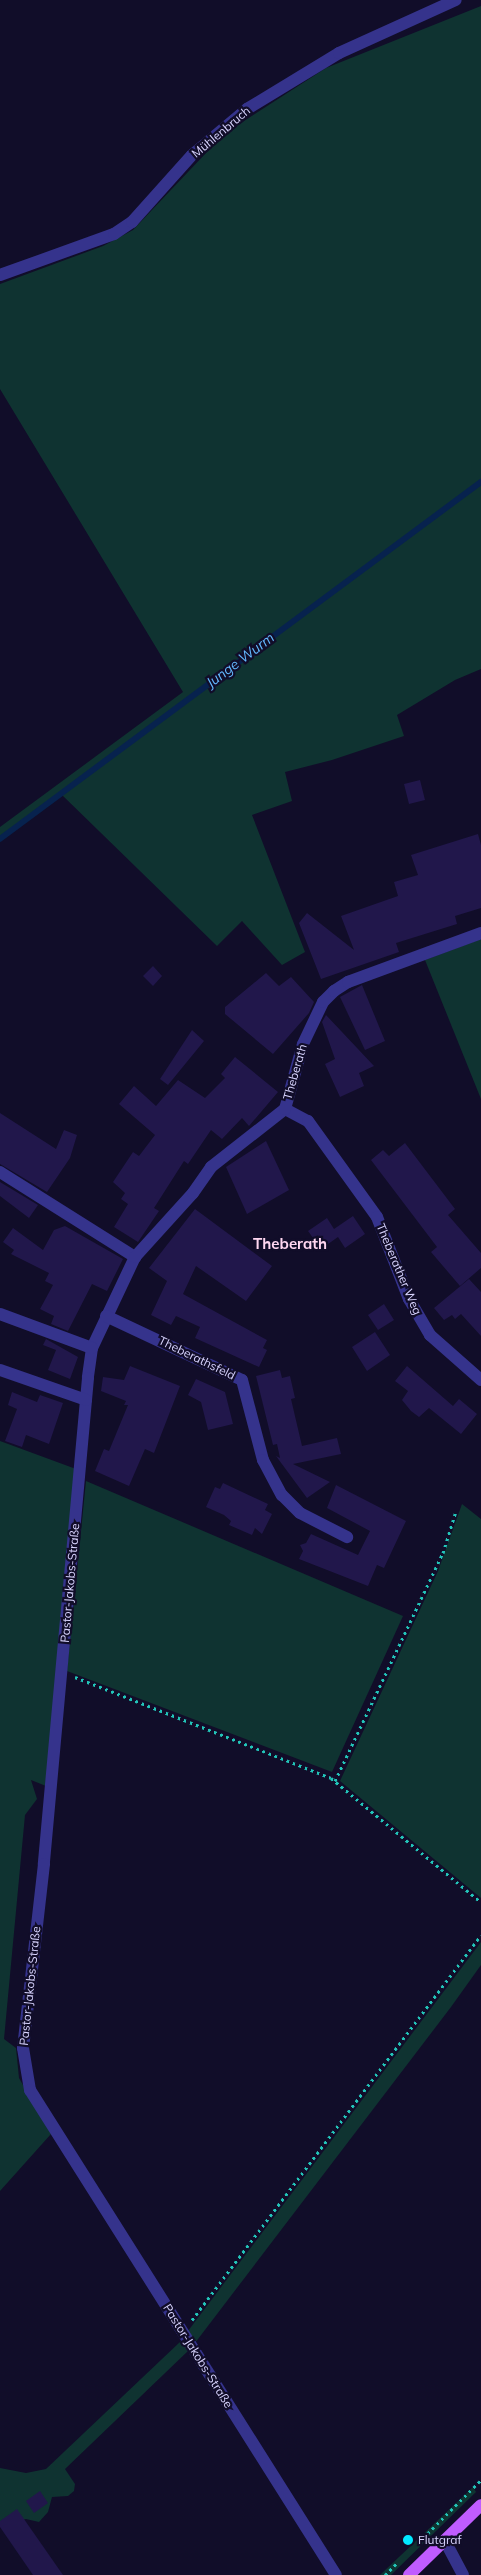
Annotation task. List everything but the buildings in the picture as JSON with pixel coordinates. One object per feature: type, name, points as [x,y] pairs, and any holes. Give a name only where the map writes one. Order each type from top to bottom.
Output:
[{"type":"main road","points":[[408,2575],[481,2506]]},
{"type":"street","name":"Mühlenbruch","points":[[0,275],[114,234],[132,222],[192,155],[247,109],[339,54],[456,0]]},
{"type":"street","name":"Theberath","points":[[135,1257],[193,1194],[211,1167],[285,1109],[303,1044],[323,1002],[334,991],[348,982],[481,932]]},
{"type":"street","name":"Theberather Weg","points":[[285,1109],[308,1121],[377,1217],[409,1299],[430,1335],[481,1380]]},
{"type":"street","points":[[0,1172],[135,1257]]},
{"type":"street","name":"Pastor-Jakobs-Straße","points":[[135,1257],[92,1348],[62,1674],[23,2048],[30,2090],[336,2575]]},
{"type":"street","points":[[0,1314],[92,1348]]},
{"type":"street","name":"Theberathsfeld","points":[[106,1316],[242,1380],[263,1460],[282,1495],[300,1513],[347,1537]]},
{"type":"street","points":[[0,1370],[86,1400]]},
{"type":"street","points":[[445,2541],[464,2575]]},
{"type":"path","points":[[335,1781],[443,1553],[456,1511]]},
{"type":"path","points":[[62,1674],[335,1781],[481,1902]]},
{"type":"path","points":[[182,2332],[481,1935]]},
{"type":"path","points":[[417,2544],[481,2480]]},
{"type":"path","points":[[385,2575],[403,2558]]},
{"type":"green space","points":[[481,6],[481,669],[455,680],[397,715],[404,736],[332,760],[285,772],[292,801],[252,815],[305,952],[282,965],[242,921],[217,946],[62,795],[0,841],[0,827],[183,692],[0,389],[0,284],[103,246],[133,230],[224,134],[326,68]]},
{"type":"green space","points":[[481,939],[481,1099],[425,960]]},
{"type":"green space","points":[[0,1441],[76,1469],[46,1786],[31,1780],[37,1799],[25,1815],[4,2039],[16,2048],[19,2078],[51,2134],[0,2191]]},
{"type":"green space","points":[[86,1481],[403,1616],[332,1772],[67,1671]]},
{"type":"green space","points":[[462,1504],[481,1519],[481,1898],[340,1781],[438,1571]]},
{"type":"green space","points":[[481,1942],[481,1965],[195,2343],[188,2331]]},
{"type":"green space","points":[[181,2341],[188,2351],[65,2469],[75,2484],[74,2491],[68,2496],[52,2497],[48,2512],[39,2522],[26,2519],[0,2526],[0,2468],[26,2473],[46,2469]]},
{"type":"green space","points":[[473,2487],[476,2492],[391,2575],[380,2575]]},
{"type":"waterway","name":"Junge Wurm","points":[[0,839],[481,482]]},
{"type":"place","name":"Flutgraf","points":[[408,2540]]},
{"type":"district","name":"Theberath","points":[[290,1244]]}]
